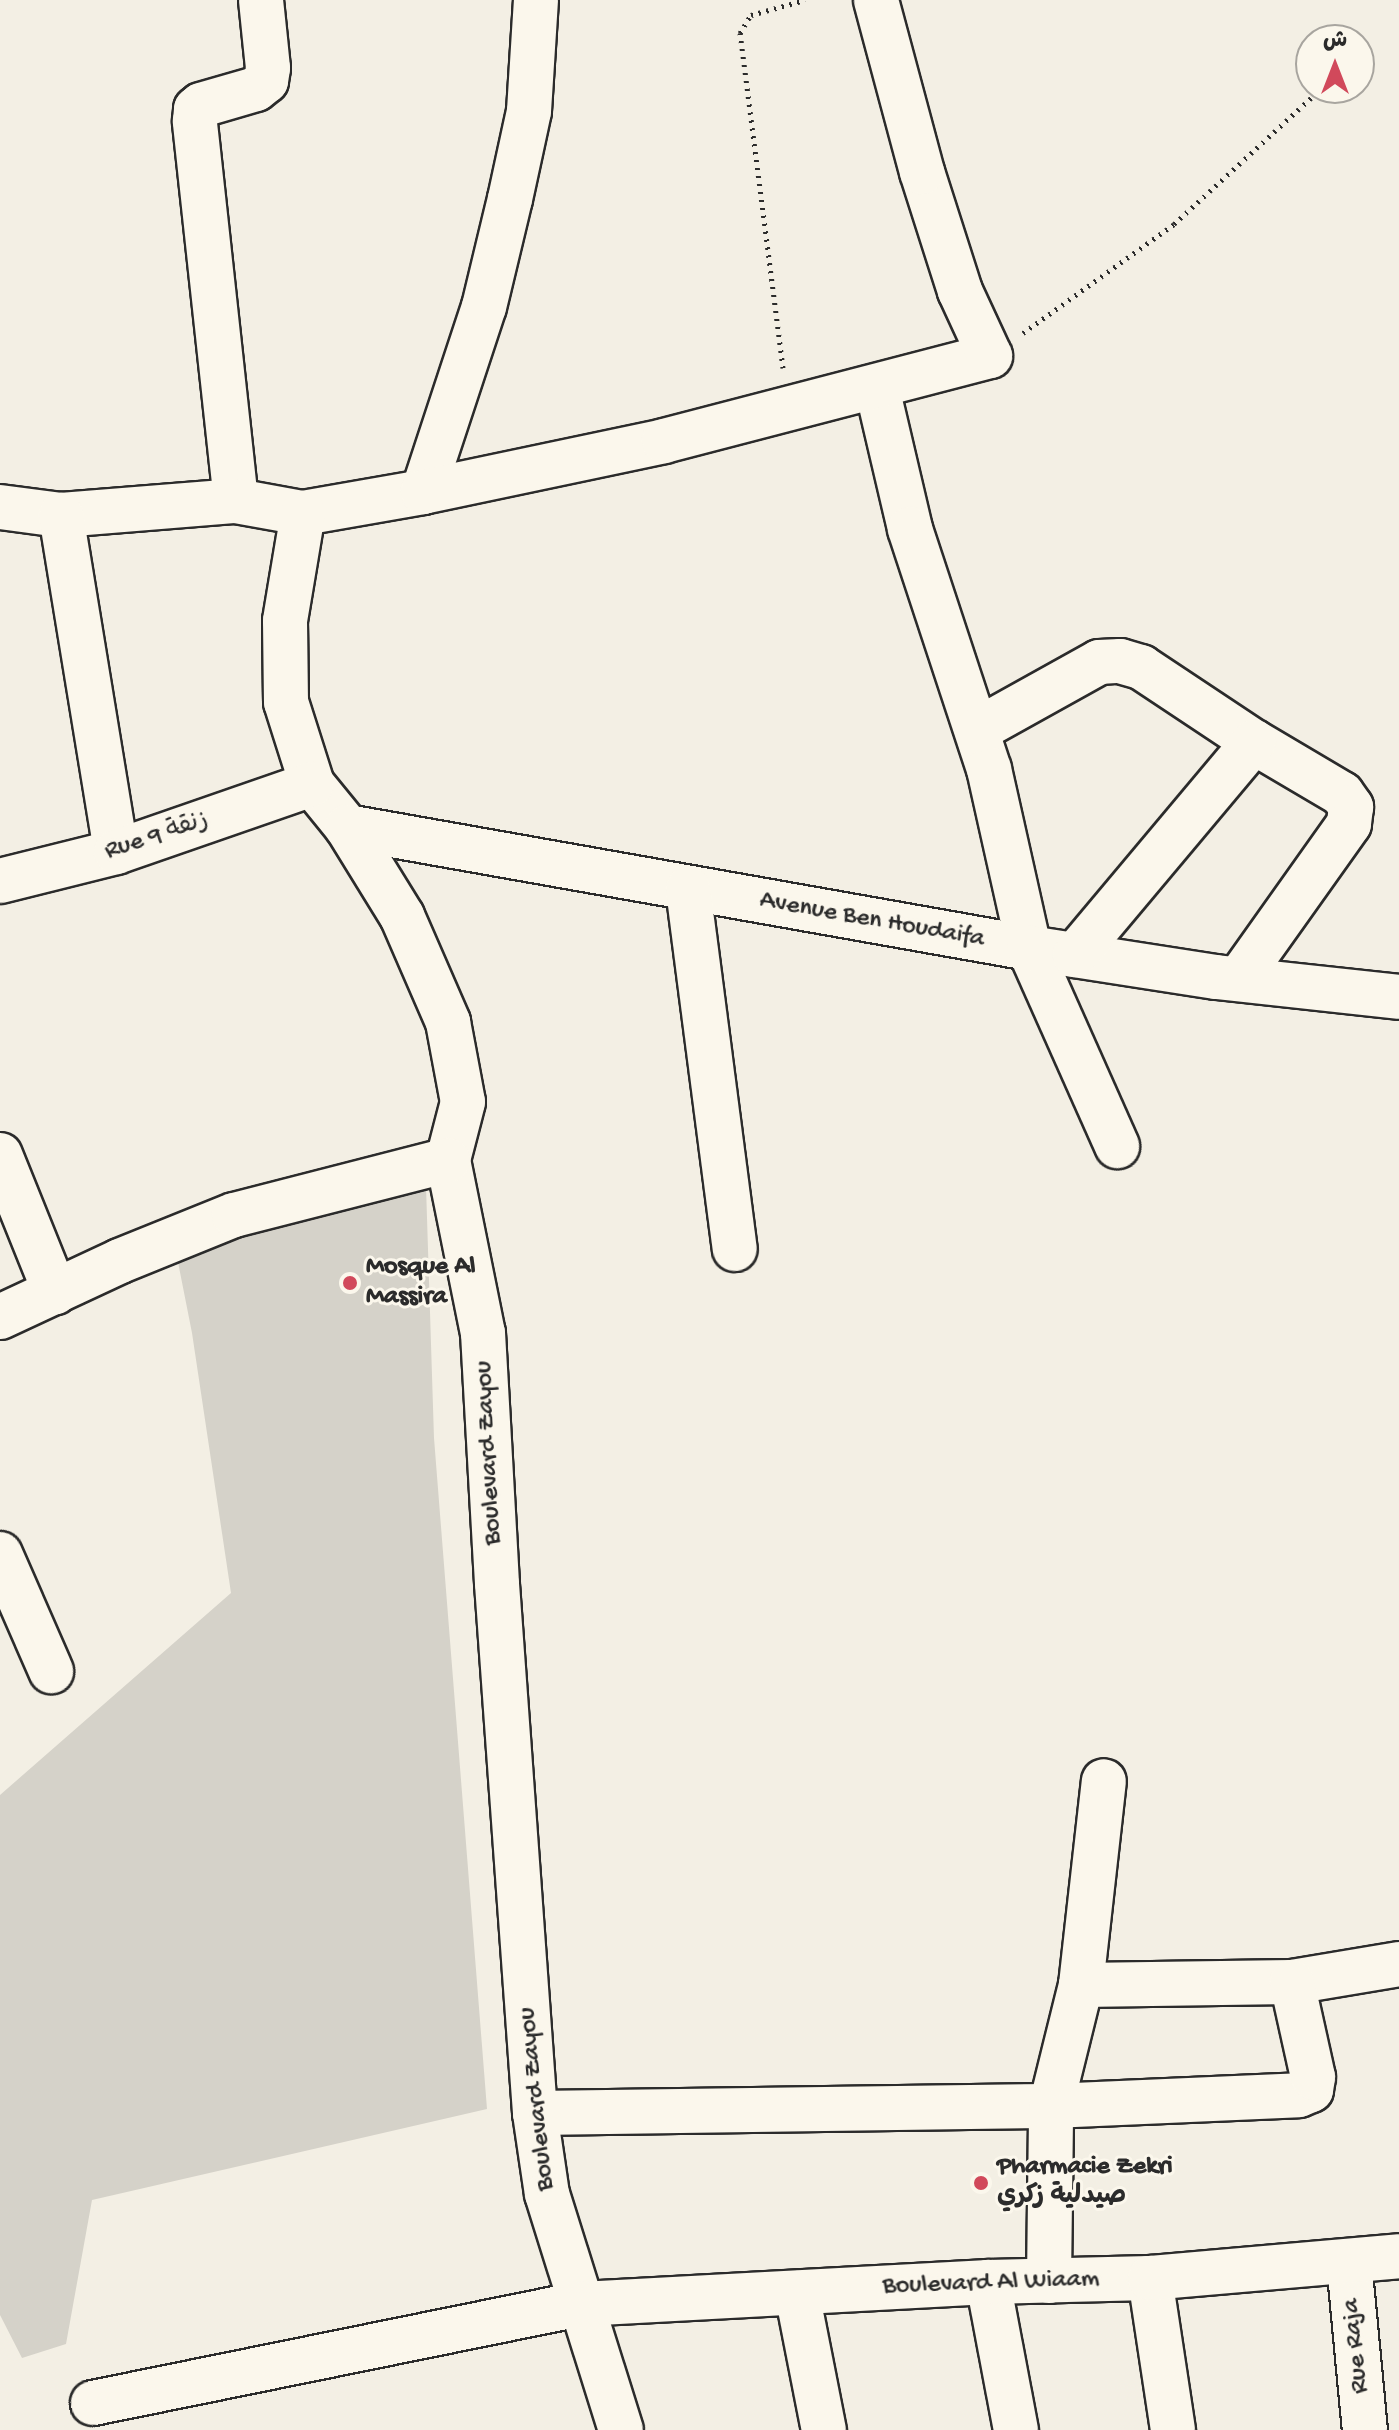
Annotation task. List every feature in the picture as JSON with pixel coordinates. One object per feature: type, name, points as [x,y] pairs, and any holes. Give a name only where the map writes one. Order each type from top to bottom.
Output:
[{"type":"street","points":[[236,501],[195,121],[196,109],[201,105],[256,89],[266,81],[268,68],[261,0]]},
{"type":"street","points":[[423,492],[484,307],[510,199],[529,111],[536,0]]},
{"type":"street","points":[[1,504],[61,515],[236,501],[303,513],[423,492],[664,441],[877,388],[990,356],[955,276],[914,144],[876,0]]},
{"type":"street","points":[[877,388],[910,529],[989,769],[1029,948],[1117,1146]]},
{"type":"street","name":"Boulevard Zayou","points":[[303,513],[285,621],[286,702],[312,784],[347,827],[402,916],[448,1022],[463,1102],[448,1160],[483,1333],[497,1584],[535,2113],[547,2194],[621,2430]]},
{"type":"street","points":[[61,515],[116,852]]},
{"type":"street","points":[[977,730],[1099,662],[1120,661],[1141,667],[1254,742],[1342,794],[1351,807],[1349,824],[1239,979]]},
{"type":"street","points":[[1075,955],[1254,742]]},
{"type":"street","name":"Rue 9 زنقة","points":[[0,881],[116,852],[312,784]]},
{"type":"street","name":"Avenue Ben Houdaifa","points":[[347,827],[1029,948],[1239,979],[1399,997]]},
{"type":"street","points":[[688,889],[735,1249]]},
{"type":"street","points":[[0,1155],[55,1292]]},
{"type":"street","points":[[0,1317],[234,1215],[448,1160]]},
{"type":"street","points":[[0,1554],[51,1671]]},
{"type":"street","points":[[1049,2281],[1051,2106],[1081,1985],[1104,1781]]},
{"type":"street","points":[[1081,1985],[1292,1982],[1399,1964]]},
{"type":"street","points":[[535,2113],[1051,2106],[1299,2095],[1311,2090],[1313,2077],[1292,1982]]},
{"type":"street","name":"Boulevard Al Wiaam","points":[[93,2403],[581,2304],[988,2282],[1150,2278],[1399,2256]]},
{"type":"street","name":"Rue Raja","points":[[1349,2262],[1365,2430]]},
{"type":"street","points":[[1150,2278],[1173,2430]]},
{"type":"street","points":[[988,2282],[1016,2430]]},
{"type":"street","points":[[797,2293],[824,2430]]},
{"type":"path","points":[[788,409],[740,33],[751,15],[805,0]]},
{"type":"path","points":[[990,356],[1174,224],[1305,104]]},
{"type":"shaded area","points":[[426,1186],[434,1438],[487,2109],[92,2200],[66,2344],[22,2358],[0,2315],[0,1795],[231,1593],[192,1333],[176,1252]]},
{"type":"place","name":"Mosque Al Massira","points":[[350,1283]]},
{"type":"place","name":"Pharmacie Zekri صيدلية زكري","points":[[981,2183]]}]
